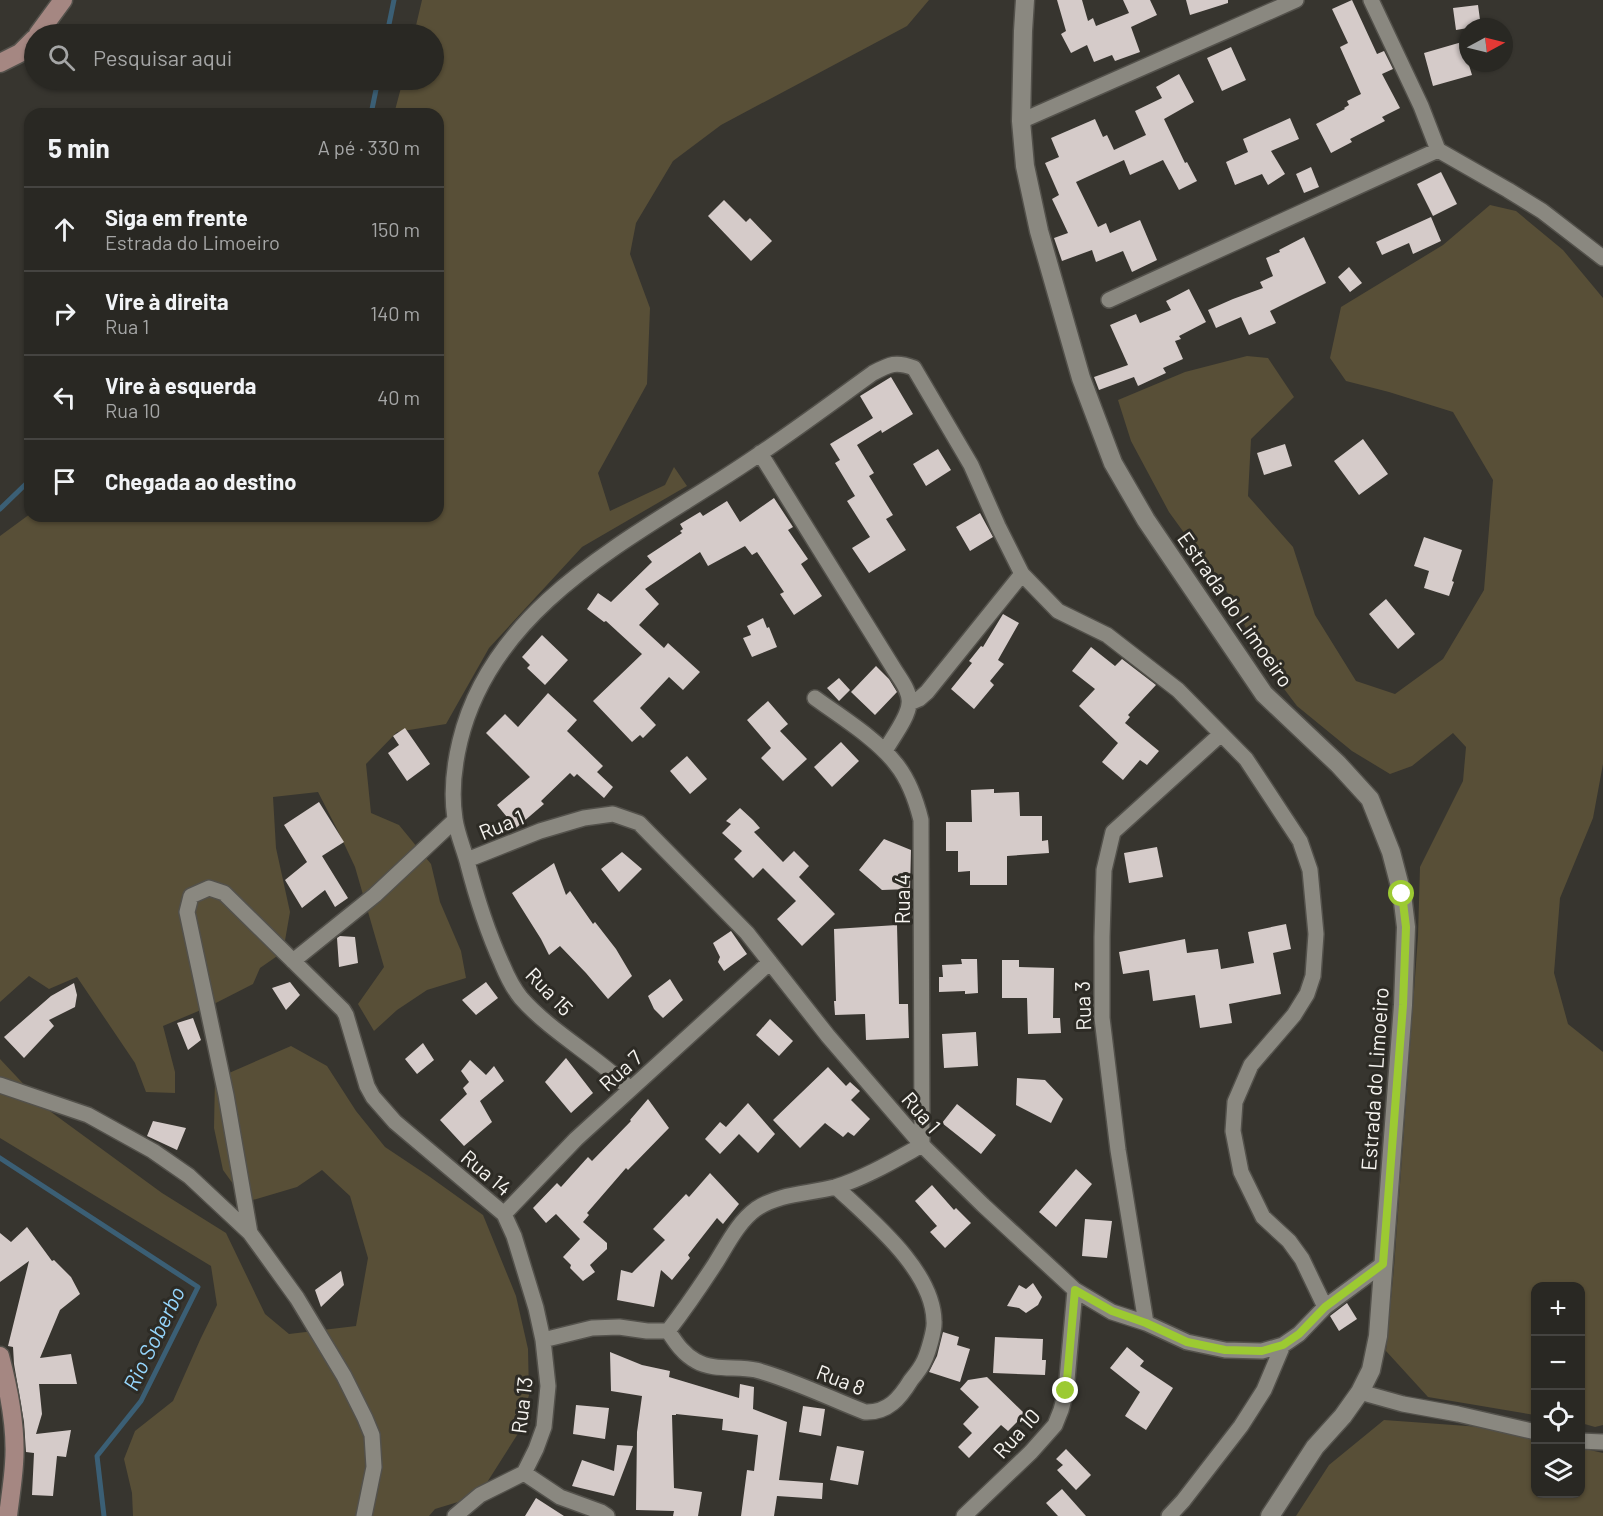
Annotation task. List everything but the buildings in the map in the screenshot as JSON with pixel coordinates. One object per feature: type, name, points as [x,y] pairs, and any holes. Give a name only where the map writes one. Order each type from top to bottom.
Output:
[{"type":"main road","points":[[45,24],[63,0]]},
{"type":"main road","points":[[0,63],[24,49]]},
{"type":"main road","points":[[0,1356],[6,1377],[12,1418],[14,1462],[8,1516]]},
{"type":"street","name":"Estrada do Limoeiro","points":[[1025,0],[1021,121],[1025,166],[1040,231],[1082,378],[1113,463],[1146,520],[1264,694],[1338,764],[1370,799],[1391,852],[1402,894],[1406,927],[1403,1005],[1378,1336],[1371,1370],[1360,1392],[1315,1448],[1270,1516]]},
{"type":"street","points":[[1021,121],[1296,0]]},
{"type":"street","points":[[1371,0],[1421,106],[1438,150],[1542,211],[1603,258]]},
{"type":"street","points":[[1110,300],[1438,150]]},
{"type":"street","name":"Rua 15","points":[[630,1089],[542,1018],[521,998],[510,982],[492,943],[473,887],[455,820],[454,766],[465,721],[482,681],[507,643],[549,599],[623,541],[739,468],[873,373],[889,365],[902,363],[914,368],[971,465],[1022,574],[1058,611],[1107,635],[1178,690],[1246,759],[1300,841],[1310,870],[1316,934],[1313,976],[1307,994],[1294,1015],[1251,1065],[1235,1102],[1233,1131],[1241,1172],[1263,1217],[1302,1259],[1325,1307]]},
{"type":"street","points":[[760,453],[907,693],[910,703],[906,715],[885,751]]},
{"type":"street","points":[[910,703],[919,699],[933,686],[1022,574]]},
{"type":"street","name":"Rua 4","points":[[815,698],[885,751],[908,783],[921,820],[922,1145]]},
{"type":"street","name":"Rua 3","points":[[1146,1323],[1118,1150],[1102,1018],[1104,870],[1113,832],[1221,734]]},
{"type":"street","name":"Rua 1","points":[[467,861],[540,831],[584,818],[613,814],[639,823],[747,933],[828,1036],[922,1145],[1075,1290],[1112,1311],[1146,1323],[1187,1342],[1225,1350],[1262,1351],[1283,1345],[1299,1334],[1325,1307],[1383,1264]]},
{"type":"street","points":[[293,961],[375,895],[455,820]]},
{"type":"street","name":"Rua 14","points":[[250,1233],[226,1095],[187,912],[191,896],[209,888],[224,894],[343,1010],[367,1086],[373,1097],[395,1122],[504,1214],[514,1236],[536,1308],[543,1340]]},
{"type":"street","name":"Rua 7","points":[[504,1214],[576,1139],[770,962]]},
{"type":"street","points":[[0,1085],[88,1115],[153,1150],[189,1176],[250,1233],[297,1298],[344,1377],[372,1435],[374,1467],[364,1516]]},
{"type":"street","points":[[543,1340],[592,1328],[619,1327],[668,1331],[695,1295],[742,1223],[755,1210],[780,1198],[836,1187],[892,1162],[922,1145]]},
{"type":"street","name":"Rua 8","points":[[668,1331],[682,1351],[698,1363],[754,1370],[865,1412],[877,1412],[889,1407],[925,1360],[935,1322],[930,1295],[920,1274],[892,1242],[836,1187]]},
{"type":"street","name":"Rua 10","points":[[964,1516],[1031,1452],[1055,1425],[1066,1391],[1075,1290]]},
{"type":"street","name":"Rua 13","points":[[524,1473],[544,1426],[548,1386],[543,1340]]},
{"type":"street","points":[[1169,1516],[1241,1426],[1264,1390],[1283,1345]]},
{"type":"street","points":[[1360,1392],[1403,1404],[1531,1431]]},
{"type":"street","points":[[1585,1441],[1603,1442]]},
{"type":"street","points":[[455,1516],[480,1495],[524,1473],[560,1497],[607,1516]]},
{"type":"shaded area","points":[[422,0],[929,0],[907,26],[721,125],[673,161],[636,223],[630,254],[650,308],[647,384],[598,473],[610,511],[665,485],[674,467],[687,486],[582,547],[489,648],[446,724],[397,732],[366,764],[371,813],[399,825],[431,864],[440,902],[461,951],[466,978],[427,990],[397,1010],[374,1031],[358,1004],[384,967],[355,867],[318,792],[273,797],[276,848],[290,912],[283,952],[260,968],[253,984],[208,1007],[163,1026],[175,1072],[175,1093],[146,1092],[135,1063],[77,977],[49,989],[29,976],[0,1002],[0,536],[24,518],[24,522],[444,522],[444,108],[396,108],[400,90],[444,90],[444,24],[416,24]]},
{"type":"shaded area","points":[[1490,205],[1516,211],[1563,250],[1603,298],[1603,764],[1593,818],[1560,898],[1554,973],[1568,1024],[1603,1052],[1603,1425],[1595,1427],[1585,1424],[1585,1282],[1531,1282],[1531,1414],[1428,1397],[1386,1351],[1418,936],[1420,867],[1463,781],[1466,747],[1453,733],[1412,766],[1390,774],[1352,751],[1297,706],[1260,657],[1232,599],[1169,512],[1131,441],[1118,400],[1185,372],[1247,356],[1268,358],[1294,397],[1251,439],[1248,496],[1293,547],[1315,615],[1356,681],[1395,694],[1443,659],[1484,590],[1493,480],[1453,412],[1346,381],[1330,358],[1341,307],[1443,245]]},
{"type":"shaded area","points":[[291,1046],[327,1066],[356,1111],[385,1147],[483,1215],[516,1296],[528,1349],[529,1395],[519,1432],[486,1484],[458,1502],[435,1509],[429,1516],[133,1516],[132,1493],[124,1459],[135,1431],[173,1401],[217,1305],[211,1266],[0,1138],[0,1059],[47,1109],[162,1193],[226,1233],[265,1314],[289,1334],[356,1326],[368,1258],[350,1196],[322,1170],[297,1187],[246,1202],[223,1170],[214,1128],[215,1077]]},
{"type":"shaded area","points":[[1384,1420],[1495,1428],[1531,1436],[1531,1498],[1585,1498],[1585,1449],[1603,1453],[1603,1516],[1296,1516],[1329,1465]]},
{"type":"waterway","name":"Rio Soberbo","points":[[389,24],[394,0]]},
{"type":"waterway","name":"Rio Soberbo","points":[[372,108],[376,90]]},
{"type":"waterway","name":"Rio Soberbo","points":[[0,509],[24,486]]},
{"type":"waterway","name":"Rio Soberbo","points":[[0,1158],[198,1287],[141,1401],[97,1456],[104,1516]]},
{"type":"route","points":[[1066,1391],[1075,1290],[1112,1311],[1146,1323],[1187,1342],[1225,1350],[1262,1351],[1283,1345],[1299,1334],[1325,1307],[1383,1264],[1403,1005],[1406,927],[1402,894]]}]
